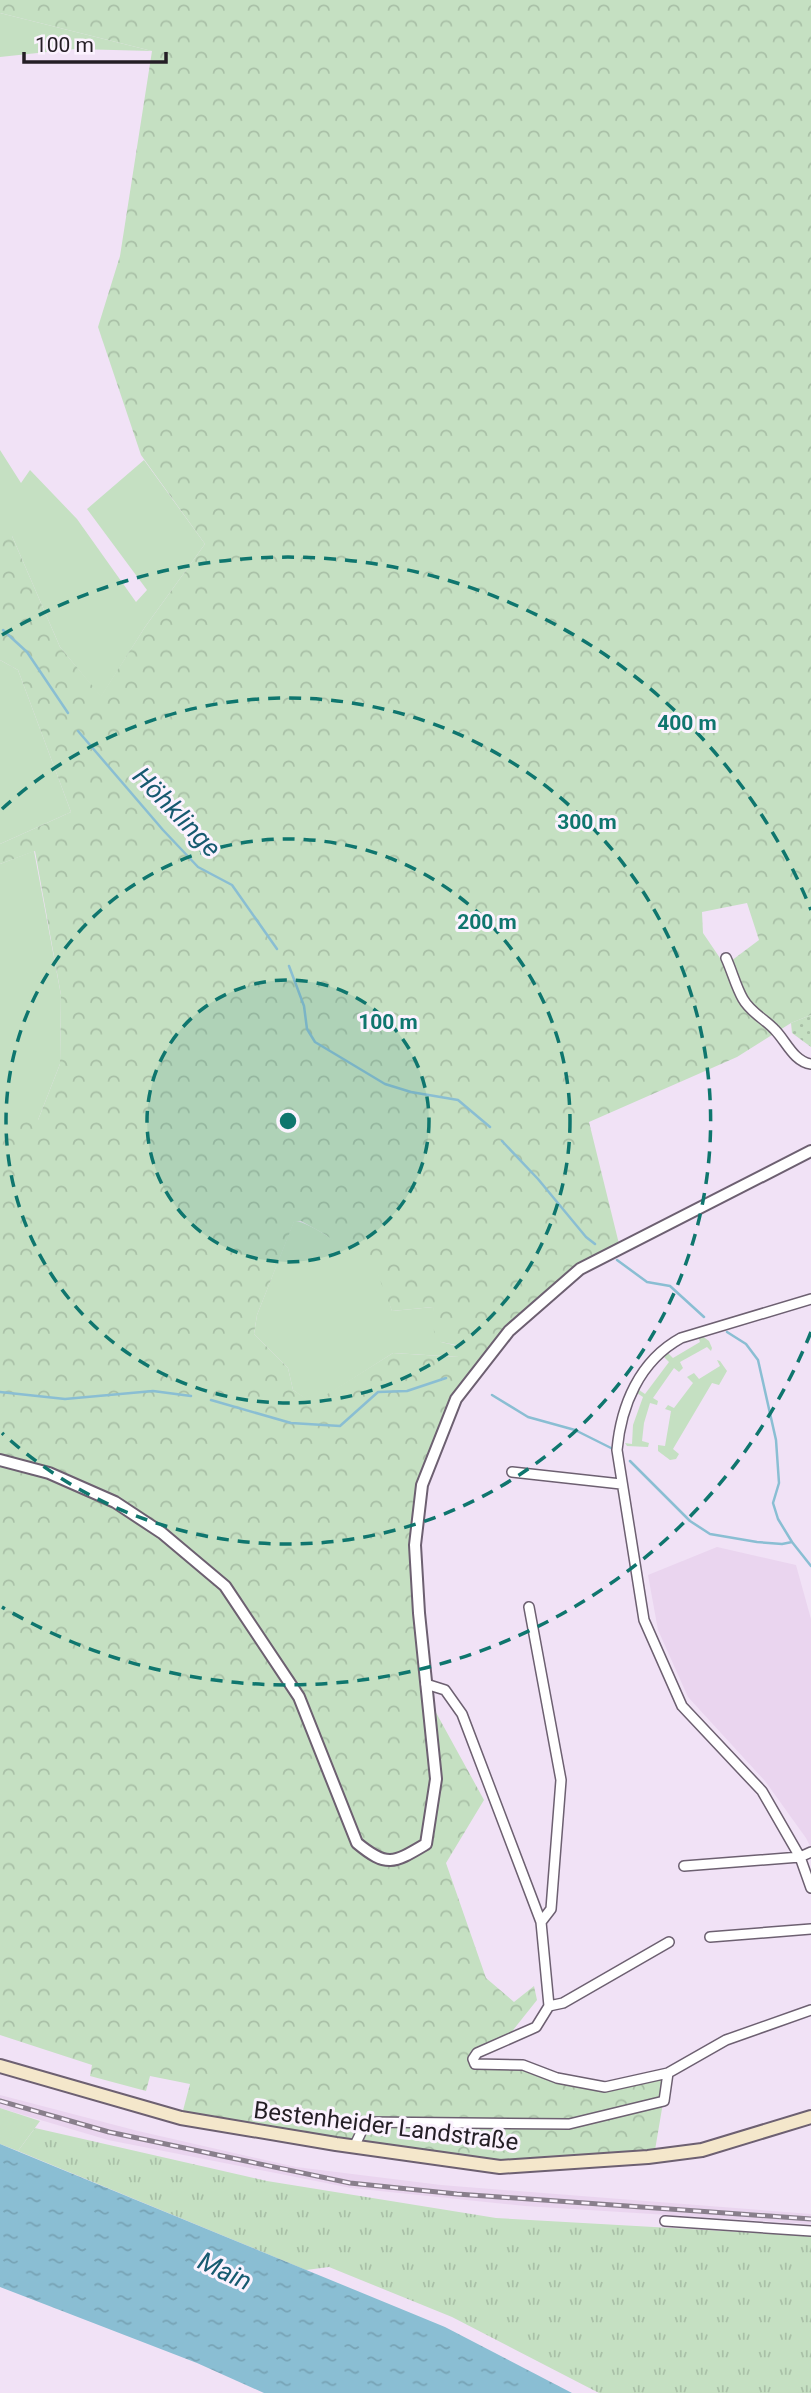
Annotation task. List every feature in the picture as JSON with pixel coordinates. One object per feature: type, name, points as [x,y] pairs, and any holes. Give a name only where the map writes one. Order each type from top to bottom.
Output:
[{"type":"main road","name":"Bestenheider Landstraße","points":[[0,2066],[181,2118],[354,2147],[500,2167],[648,2157],[702,2150],[810,2120]]},
{"type":"street","points":[[726,958],[743,1000],[776,1031],[787,1047],[806,1064],[811,1064]]},
{"type":"street","points":[[0,1460],[49,1474],[115,1502],[162,1533],[225,1587],[299,1697],[357,1843],[376,1859],[400,1860],[426,1844],[436,1779],[415,1545],[422,1485],[456,1399],[509,1331],[580,1269],[811,1151]]},
{"type":"street","points":[[811,1299],[681,1338],[662,1351],[632,1386],[620,1423],[617,1450],[644,1620],[682,1706],[762,1791],[800,1857],[811,1888]]},
{"type":"street","points":[[512,1472],[621,1484]]},
{"type":"street","points":[[529,1607],[561,1780],[551,1909],[541,1922]]},
{"type":"street","points":[[426,1685],[445,1690],[462,1714],[541,1922],[549,2006],[536,2027],[477,2053],[473,2059],[475,2064],[523,2065],[557,2078],[605,2087],[668,2073],[726,2040],[811,2010]]},
{"type":"street","points":[[684,1866],[800,1857],[811,1852]]},
{"type":"street","points":[[710,1937],[811,1929]]},
{"type":"street","points":[[549,2006],[563,2003],[669,1942]]},
{"type":"street","points":[[354,2147],[366,2122],[569,2124],[583,2121],[664,2101],[668,2073]]},
{"type":"street","points":[[665,2221],[811,2231]]},
{"type":"shaded area","points":[[717,1547],[796,1565],[811,1619],[811,1848],[765,1781],[688,1697],[658,1630],[648,1575]]},
{"type":"shaded area","points":[[0,2095],[138,2131],[296,2167],[441,2185],[811,2214],[811,2224],[525,2206],[351,2188],[108,2140],[0,2108]]},
{"type":"green space","points":[[0,0],[811,0],[811,1015],[791,1023],[737,1057],[589,1122],[620,1248],[580,1269],[509,1331],[456,1399],[422,1485],[415,1545],[428,1698],[484,1800],[446,1863],[486,1978],[514,2002],[534,1986],[537,2000],[506,2039],[478,2052],[475,2063],[522,2063],[556,2078],[605,2087],[668,2073],[654,2156],[500,2167],[181,2118],[190,2084],[150,2076],[146,2091],[90,2076],[92,2065],[0,2035],[0,1120],[38,1120],[60,1064],[61,995],[35,851],[0,864],[0,844],[71,812],[18,670],[0,660],[0,536],[12,536],[60,647],[101,696],[145,627],[205,544],[141,455],[98,327],[120,256],[152,51],[0,13]],"holes":[[[747,903],[759,940],[731,961],[722,961],[703,933],[702,912]],[[301,1221],[326,1235],[378,1275],[392,1311],[433,1307],[434,1332],[441,1342],[461,1346],[458,1357],[393,1353],[313,1403],[293,1390],[288,1368],[254,1334],[257,1315],[294,1222]]]},
{"type":"green space","points":[[0,13],[152,51],[75,49],[0,57]]},
{"type":"green space","points":[[0,450],[21,483],[30,470],[77,519],[136,602],[147,590],[87,509],[144,460],[205,544],[145,627],[101,697],[60,647],[12,536],[0,536]]},
{"type":"green space","points":[[0,660],[18,670],[71,812],[0,844]]},
{"type":"green space","points":[[34,851],[61,995],[60,1064],[38,1120],[0,1120],[0,864]]},
{"type":"green space","points":[[811,1015],[811,1047],[792,1033],[791,1023]]},
{"type":"green space","points":[[294,1221],[302,1222],[325,1234],[372,1268],[383,1282],[392,1311],[433,1307],[441,1342],[462,1347],[459,1357],[393,1353],[313,1404],[293,1390],[288,1368],[254,1334],[257,1315]]},
{"type":"green space","points":[[701,1335],[709,1341],[711,1351],[707,1347],[680,1362],[683,1368],[679,1372],[674,1368],[653,1398],[658,1401],[657,1405],[650,1403],[642,1441],[649,1443],[648,1447],[627,1446],[625,1443],[632,1444],[633,1425],[643,1397],[637,1393],[639,1390],[645,1394],[669,1362],[664,1357],[668,1353],[673,1358],[700,1342],[698,1336]]},
{"type":"green space","points":[[717,1360],[727,1371],[719,1385],[712,1383],[673,1449],[679,1454],[676,1459],[670,1460],[658,1451],[658,1445],[665,1446],[671,1411],[665,1409],[668,1405],[674,1408],[693,1383],[687,1377],[694,1373],[699,1379],[720,1366]]},
{"type":"green space","points":[[0,2108],[40,2121],[18,2151],[0,2144]]},
{"type":"green space","points":[[35,2128],[267,2181],[496,2218],[811,2236],[811,2393],[599,2393],[452,2317],[329,2267],[306,2270],[18,2151]]},
{"type":"water","name":"Main","points":[[0,2144],[445,2327],[572,2393],[264,2393],[197,2363],[0,2287]]},
{"type":"waterway","name":"Höhklinge","points":[[3,630],[27,652],[68,713]]},
{"type":"waterway","name":"Höhklinge","points":[[78,731],[198,867],[232,885],[277,949]]},
{"type":"waterway","name":"Höhklinge","points":[[289,966],[304,1006],[307,1029],[315,1042],[385,1084],[411,1092],[458,1100],[490,1127]]},
{"type":"waterway","name":"Höhklinge","points":[[502,1141],[595,1244]]},
{"type":"waterway","name":"Höhklinge","points":[[617,1260],[647,1282],[670,1286],[704,1317]]},
{"type":"waterway","name":"Höhklinge","points":[[727,1332],[746,1344],[758,1360],[776,1440],[779,1483],[773,1503],[778,1519],[811,1566]]},
{"type":"waterway","points":[[211,1400],[291,1423],[340,1426],[378,1392],[407,1391],[446,1378]]},
{"type":"waterway","points":[[0,1392],[65,1399],[153,1391],[191,1396]]},
{"type":"waterway","points":[[492,1395],[528,1417],[575,1430],[611,1448]]},
{"type":"waterway","points":[[630,1461],[690,1521],[710,1534],[757,1542],[792,1542]]},
{"type":"railway","points":[[0,2101],[109,2132],[350,2183],[457,2194],[811,2219]]}]
